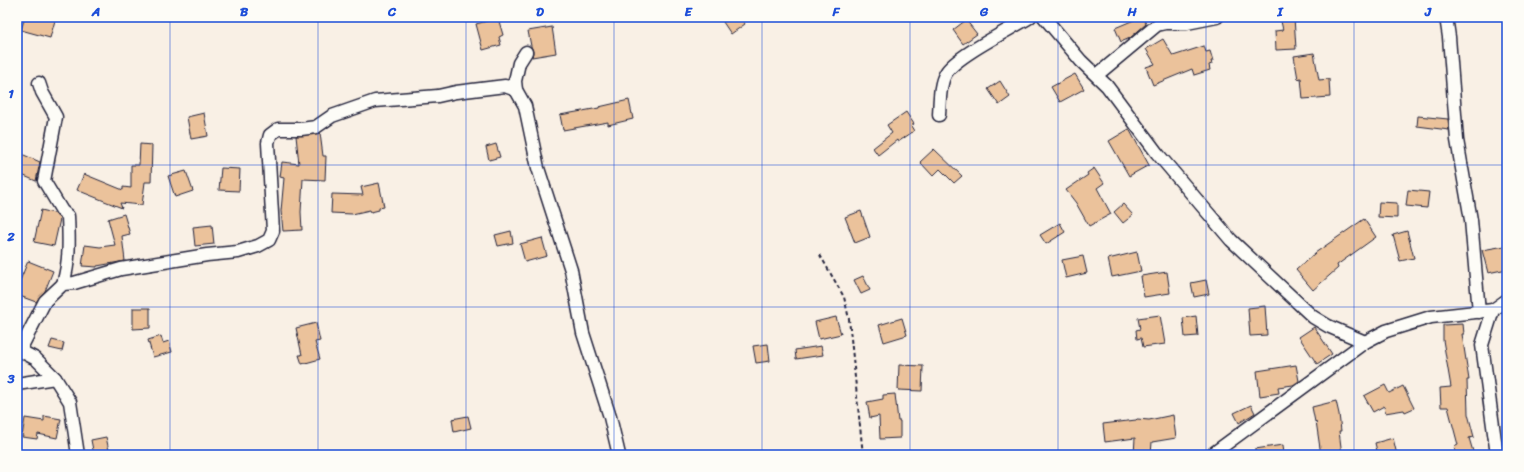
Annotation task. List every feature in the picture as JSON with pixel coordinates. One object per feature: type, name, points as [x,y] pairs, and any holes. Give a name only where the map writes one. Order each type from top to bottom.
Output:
[{"type":"street","points":[[939,115],[941,90],[944,79],[946,73],[953,65],[1030,17]]},
{"type":"street","points":[[1044,17],[1081,61],[1107,86],[1157,153],[1231,240],[1314,317],[1328,326],[1365,342]]},
{"type":"street","points":[[1097,75],[1157,25],[1166,23],[1187,23],[1217,17]]},
{"type":"street","points":[[1446,17],[1449,37],[1457,140],[1470,220],[1479,312]]},
{"type":"street","points":[[526,52],[519,63],[515,81],[516,90],[525,106],[538,168],[572,270],[583,333],[608,410],[619,455]]},
{"type":"street","points":[[39,83],[42,92],[56,117],[44,181],[62,211],[68,216],[68,267],[63,284],[45,301],[18,349],[36,359],[55,378],[70,402],[78,455]]},
{"type":"street","points":[[63,284],[74,283],[121,268],[207,255],[238,252],[258,246],[269,240],[273,230],[268,143],[270,135],[278,129],[301,129],[316,127],[332,116],[376,101],[438,96],[456,92],[505,86],[516,90]]},
{"type":"street","points":[[1211,455],[1365,342],[1386,331],[1431,317],[1493,310],[1507,300]]},
{"type":"street","points":[[1493,310],[1482,345],[1498,455]]},
{"type":"street","points":[[17,384],[55,378]]},
{"type":"path","points":[[820,255],[844,297],[849,319],[863,455]]},
{"type":"building","points":[[25,17],[56,17],[50,38],[21,30]]},
{"type":"building","points":[[729,17],[741,17],[745,24],[731,34],[723,22]]},
{"type":"building","points":[[1143,17],[1146,24],[1130,38],[1121,42],[1115,28]]},
{"type":"building","points":[[1280,17],[1294,17],[1296,49],[1276,50],[1275,31],[1283,30]]},
{"type":"building","points":[[498,18],[503,35],[499,37],[501,45],[483,50],[476,24]]},
{"type":"building","points":[[966,20],[977,34],[963,44],[953,30]]},
{"type":"building","points":[[552,27],[556,53],[532,57],[533,52],[528,31]]},
{"type":"building","points":[[1163,39],[1173,56],[1204,46],[1206,52],[1210,51],[1213,61],[1211,61],[1212,64],[1209,65],[1210,70],[1194,75],[1192,69],[1153,85],[1146,67],[1155,64],[1146,49]]},
{"type":"building","points":[[1314,53],[1319,80],[1329,79],[1330,97],[1303,99],[1301,78],[1298,79],[1294,56]]},
{"type":"building","points":[[1075,74],[1084,89],[1060,102],[1051,87]]},
{"type":"building","points":[[1000,81],[1010,97],[999,105],[988,89]]},
{"type":"building","points":[[629,100],[633,119],[608,125],[608,122],[563,130],[560,115],[599,108]]},
{"type":"building","points":[[906,112],[914,124],[911,126],[914,131],[898,142],[897,140],[878,155],[873,148],[892,133],[887,125]]},
{"type":"building","points":[[204,113],[208,136],[191,139],[187,117]]},
{"type":"building","points":[[1418,116],[1448,119],[1449,130],[1417,126]]},
{"type":"building","points":[[1129,129],[1149,165],[1129,176],[1109,141]]},
{"type":"building","points":[[320,133],[323,156],[326,156],[325,180],[303,179],[301,212],[302,230],[283,231],[281,211],[284,178],[280,177],[282,162],[299,164],[296,136]]},
{"type":"building","points":[[140,144],[152,145],[151,182],[145,182],[142,205],[120,203],[122,208],[77,190],[84,174],[123,190],[123,187],[131,188],[131,165],[139,165]]},
{"type":"building","points":[[496,144],[500,157],[489,160],[486,147]]},
{"type":"building","points":[[934,149],[962,176],[954,183],[940,169],[933,176],[920,162]]},
{"type":"building","points":[[17,152],[40,162],[36,181],[17,173]]},
{"type":"building","points":[[221,168],[240,169],[239,191],[219,190]]},
{"type":"building","points":[[1094,168],[1104,183],[1097,188],[1111,214],[1089,226],[1076,203],[1066,190],[1088,175],[1087,173]]},
{"type":"building","points":[[186,171],[193,191],[175,197],[168,176]]},
{"type":"building","points":[[379,183],[384,207],[371,212],[370,210],[352,214],[331,213],[332,194],[363,195],[361,187]]},
{"type":"building","points":[[1408,190],[1429,192],[1427,208],[1406,206]]},
{"type":"building","points":[[1379,202],[1397,203],[1397,218],[1378,217]]},
{"type":"building","points":[[1123,204],[1133,215],[1123,223],[1114,212]]},
{"type":"building","points":[[41,210],[54,213],[60,219],[54,246],[34,242]]},
{"type":"building","points":[[861,211],[870,237],[855,243],[845,217]]},
{"type":"building","points":[[124,214],[130,234],[122,236],[125,261],[97,267],[82,266],[85,245],[100,247],[115,245],[108,219]]},
{"type":"building","points":[[1364,219],[1376,237],[1337,265],[1338,268],[1313,290],[1296,270],[1315,253]]},
{"type":"building","points":[[1060,223],[1065,232],[1046,244],[1040,235]]},
{"type":"building","points":[[212,225],[214,244],[195,246],[193,227]]},
{"type":"building","points":[[511,231],[513,243],[498,246],[495,235]]},
{"type":"building","points":[[1407,231],[1414,258],[1400,261],[1393,235]]},
{"type":"building","points":[[542,238],[547,256],[525,262],[520,244]]},
{"type":"building","points":[[1507,246],[1507,269],[1488,273],[1482,250]]},
{"type":"building","points":[[1137,252],[1141,271],[1112,277],[1108,259]]},
{"type":"building","points":[[1083,256],[1087,273],[1066,278],[1062,260]]},
{"type":"building","points":[[28,261],[53,271],[45,291],[36,302],[17,295],[17,288]]},
{"type":"building","points":[[1167,272],[1170,293],[1144,297],[1141,276]]},
{"type":"building","points":[[863,276],[870,290],[861,294],[854,280]]},
{"type":"building","points":[[1206,280],[1209,294],[1194,297],[1191,283]]},
{"type":"building","points":[[1265,306],[1267,335],[1250,336],[1248,308]]},
{"type":"building","points":[[133,308],[150,308],[150,328],[133,329]]},
{"type":"building","points":[[1160,315],[1165,344],[1143,347],[1141,338],[1137,339],[1136,330],[1140,329],[1138,318]]},
{"type":"building","points":[[1196,316],[1198,336],[1185,337],[1183,318]]},
{"type":"building","points":[[836,317],[841,334],[819,339],[815,322]]},
{"type":"building","points":[[902,318],[907,335],[884,342],[879,325]]},
{"type":"building","points":[[316,323],[320,341],[315,342],[320,359],[302,364],[299,355],[302,355],[296,328]]},
{"type":"building","points":[[1463,324],[1464,334],[1462,334],[1469,380],[1467,380],[1468,414],[1474,437],[1469,438],[1474,455],[1456,455],[1454,447],[1458,445],[1448,407],[1441,407],[1440,388],[1451,387],[1443,340],[1443,325]]},
{"type":"building","points":[[1314,327],[1332,354],[1317,364],[1299,337]]},
{"type":"building","points":[[161,336],[163,343],[169,341],[172,352],[153,357],[148,340]]},
{"type":"building","points":[[52,340],[64,343],[62,351],[49,348]]},
{"type":"building","points":[[768,344],[770,361],[756,363],[753,346]]},
{"type":"building","points":[[821,346],[823,355],[796,359],[795,350]]},
{"type":"building","points":[[899,365],[923,366],[922,391],[898,390]]},
{"type":"building","points":[[1296,365],[1299,381],[1293,385],[1278,387],[1279,393],[1260,396],[1257,371]]},
{"type":"building","points":[[1385,385],[1389,393],[1403,386],[1414,408],[1405,412],[1404,410],[1385,413],[1384,406],[1373,412],[1364,396]]},
{"type":"building","points":[[895,394],[898,421],[900,421],[900,438],[880,439],[879,416],[870,418],[867,402],[883,399],[883,395]]},
{"type":"building","points":[[1336,401],[1341,431],[1339,431],[1342,455],[1321,455],[1316,421],[1315,422],[1312,407]]},
{"type":"building","points":[[1251,405],[1255,413],[1239,423],[1234,413]]},
{"type":"building","points":[[1173,415],[1176,438],[1152,442],[1151,455],[1134,455],[1135,438],[1105,442],[1103,424],[1137,419],[1149,420]]},
{"type":"building","points":[[44,416],[61,419],[57,438],[38,434],[37,439],[22,437],[25,418],[44,421]]},
{"type":"building","points":[[468,416],[471,428],[454,432],[452,419]]},
{"type":"building","points":[[106,437],[110,455],[94,455],[91,440]]},
{"type":"building","points":[[1393,438],[1397,455],[1378,455],[1375,443]]},
{"type":"building","points":[[1283,445],[1284,455],[1255,455],[1255,449]]}]
